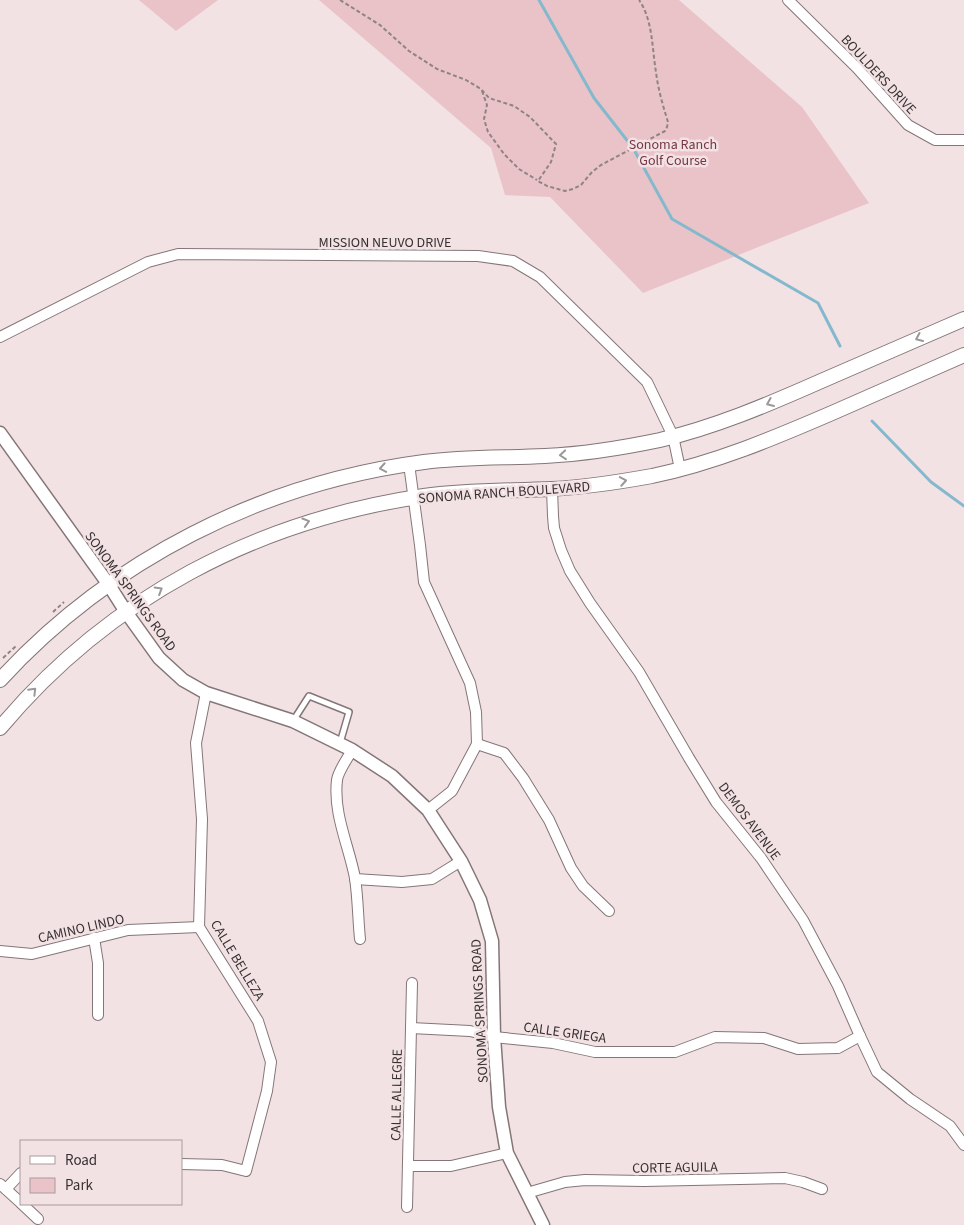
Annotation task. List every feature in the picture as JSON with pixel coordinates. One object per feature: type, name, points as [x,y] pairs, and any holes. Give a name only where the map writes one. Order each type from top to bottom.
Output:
[{"type":"main road","points":[[0,680],[52,629],[141,563],[216,522],[290,492],[366,472],[409,464],[600,451],[673,436],[709,426],[753,410],[964,319]]},
{"type":"main road","name":"SONOMA RANCH BOULEVARD","points":[[0,728],[28,696],[57,668],[86,642],[126,612],[156,592],[225,554],[273,534],[338,513],[414,498],[476,491],[552,489],[615,483],[680,469],[730,455],[757,445],[964,355]]},
{"type":"street","name":"BOULDERS DRIVE","points":[[788,0],[857,68],[908,125],[935,140],[964,140]]},
{"type":"street","name":"MISSION NEUVO DRIVE","points":[[0,337],[148,262],[178,254],[468,256],[513,261],[540,277],[647,382],[673,436],[680,469]]},
{"type":"street","name":"SONOMA SPRINGS ROAD","points":[[0,433],[159,658],[183,680],[206,693],[293,721],[352,750],[392,776],[428,810],[461,861],[480,900],[492,941],[494,1037],[499,1107],[507,1153],[543,1225]]},
{"type":"street","points":[[409,464],[424,582],[470,682],[476,712],[477,744],[452,791],[428,810]]},
{"type":"street","name":"DEMOS AVENUE","points":[[552,489],[554,528],[570,571],[590,604],[639,672],[716,802],[761,858],[803,920],[838,986],[877,1072],[950,1126],[964,1145]]},
{"type":"street","name":"CALLE BELLEZA","points":[[182,1164],[222,1165],[246,1171],[267,1091],[271,1062],[258,1021],[199,927],[202,819],[196,743],[206,693]]},
{"type":"street","points":[[477,744],[504,753],[524,778],[549,820],[571,868],[583,886],[610,911]]},
{"type":"street","points":[[352,750],[337,778],[336,795],[339,818],[355,879],[360,939]]},
{"type":"street","points":[[355,879],[402,882],[432,879],[461,861]]},
{"type":"street","name":"CAMINO LINDO","points":[[0,951],[32,954],[128,930],[199,927]]},
{"type":"street","points":[[94,938],[98,963],[98,1015]]},
{"type":"street","name":"CALLE ALLEGRE","points":[[407,1207],[412,983]]},
{"type":"street","name":"CALLE GRIEGA","points":[[411,1028],[470,1031],[494,1037],[553,1043],[595,1052],[675,1052],[715,1038],[764,1038],[798,1049],[838,1048],[860,1036]]},
{"type":"street","points":[[408,1166],[450,1166],[507,1153]]},
{"type":"street","points":[[20,1174],[3,1186],[20,1203]]},
{"type":"street","name":"CORTE AGUILA","points":[[527,1193],[565,1182],[585,1180],[644,1181],[786,1178],[822,1189]]},
{"type":"street","points":[[22,1205],[38,1219]]},
{"type":"lane","points":[[293,721],[309,696],[349,712],[340,744]]},
{"type":"path","points":[[340,0],[380,24],[409,51],[437,69],[466,80],[481,89],[489,98],[514,106],[530,117],[556,144],[551,162],[538,181]]},
{"type":"path","points":[[481,89],[487,105],[484,119],[488,132],[504,154],[519,169],[547,186],[565,191],[573,189],[601,165],[666,129],[668,122],[656,75],[648,19],[639,0]]},
{"type":"green space","points":[[139,0],[218,0],[176,31]]},
{"type":"green space","name":"Sonoma Ranch Golf Course","points":[[319,0],[679,0],[802,107],[869,203],[643,293],[550,197],[505,195],[491,148]]},
{"type":"waterway","points":[[539,0],[594,98],[633,148],[672,219],[818,303],[840,346]]},
{"type":"waterway","points":[[872,421],[931,482],[964,506]]}]
